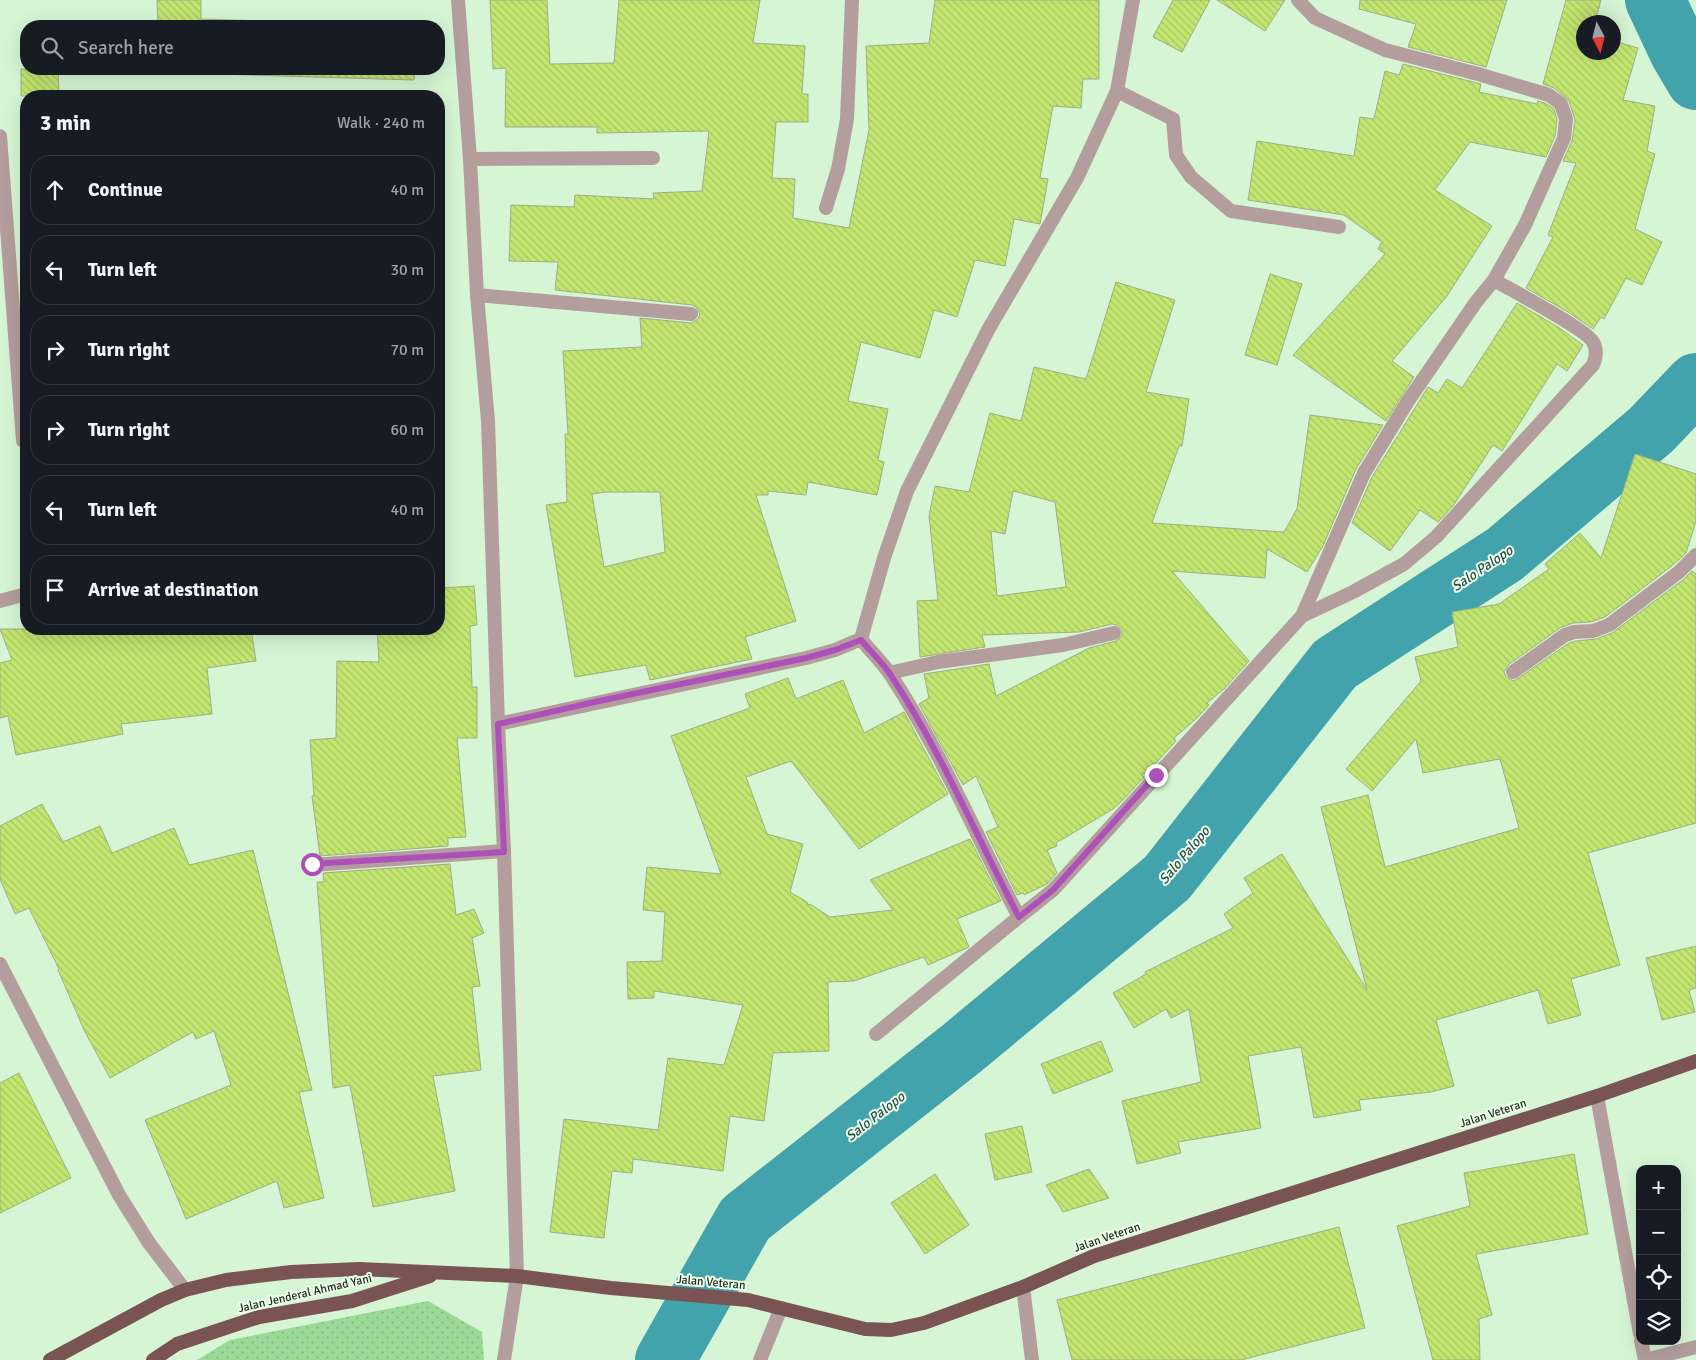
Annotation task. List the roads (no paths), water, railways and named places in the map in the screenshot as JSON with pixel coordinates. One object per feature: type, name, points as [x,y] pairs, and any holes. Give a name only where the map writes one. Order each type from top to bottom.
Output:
[{"type":"highway","name":"Jalan Veteran","points":[[517,1276],[611,1288],[748,1300],[865,1329],[891,1330],[924,1322],[1023,1287],[1094,1256],[1597,1096],[1696,1061]]},
{"type":"highway","name":"Jalan Jenderal Ahmad Yani","points":[[50,1360],[161,1300],[185,1290],[226,1280],[291,1272],[360,1269],[438,1274],[517,1276]]},
{"type":"highway","name":"Jalan Jenderal Ahmad Yani","points":[[153,1360],[177,1344],[259,1317],[352,1301],[438,1274]]},
{"type":"street","points":[[458,0],[470,159],[477,295],[488,422],[504,852],[517,1276],[504,1360]]},
{"type":"street","points":[[826,208],[838,169],[847,118],[852,0]]},
{"type":"street","points":[[861,640],[884,558],[907,491],[988,330],[1078,178],[1117,92],[1133,0]]},
{"type":"street","points":[[876,1034],[1053,890],[1302,616],[1364,473],[1408,401],[1476,302],[1494,280],[1525,225],[1564,138],[1566,118],[1561,104],[1549,95],[1385,50],[1315,18],[1298,0]]},
{"type":"street","points":[[1117,92],[1173,118],[1176,155],[1191,177],[1231,211],[1339,227]]},
{"type":"street","points":[[0,136],[20,401]]},
{"type":"street","points":[[470,159],[653,158]]},
{"type":"street","points":[[1302,616],[1353,592],[1404,564],[1436,537],[1593,365],[1596,356],[1593,342],[1581,330],[1494,280]]},
{"type":"street","points":[[477,295],[691,314]]},
{"type":"street","points":[[1513,672],[1565,635],[1574,632],[1593,631],[1609,625],[1679,572],[1696,555]]},
{"type":"street","points":[[0,601],[20,596]]},
{"type":"street","points":[[889,673],[948,660],[1063,645],[1114,633]]},
{"type":"street","points":[[861,640],[889,673],[924,731],[956,790],[986,855],[1019,917]]},
{"type":"street","points":[[498,724],[806,658],[861,640]]},
{"type":"street","points":[[312,864],[504,852]]},
{"type":"street","points":[[0,964],[119,1195],[149,1243],[185,1290]]},
{"type":"street","points":[[1597,1096],[1636,1312]]},
{"type":"street","points":[[1023,1287],[1032,1360]]},
{"type":"street","points":[[760,1360],[781,1308]]},
{"type":"street","points":[[1642,1345],[1645,1360],[1696,1348]]},
{"type":"waterway","name":"Salo Palopo","points":[[1655,0],[1679,51],[1696,80]]},
{"type":"waterway","name":"Salo Palopo","points":[[665,1360],[745,1219],[961,1049],[1167,878],[1335,664],[1505,554],[1651,430],[1696,383]]}]
